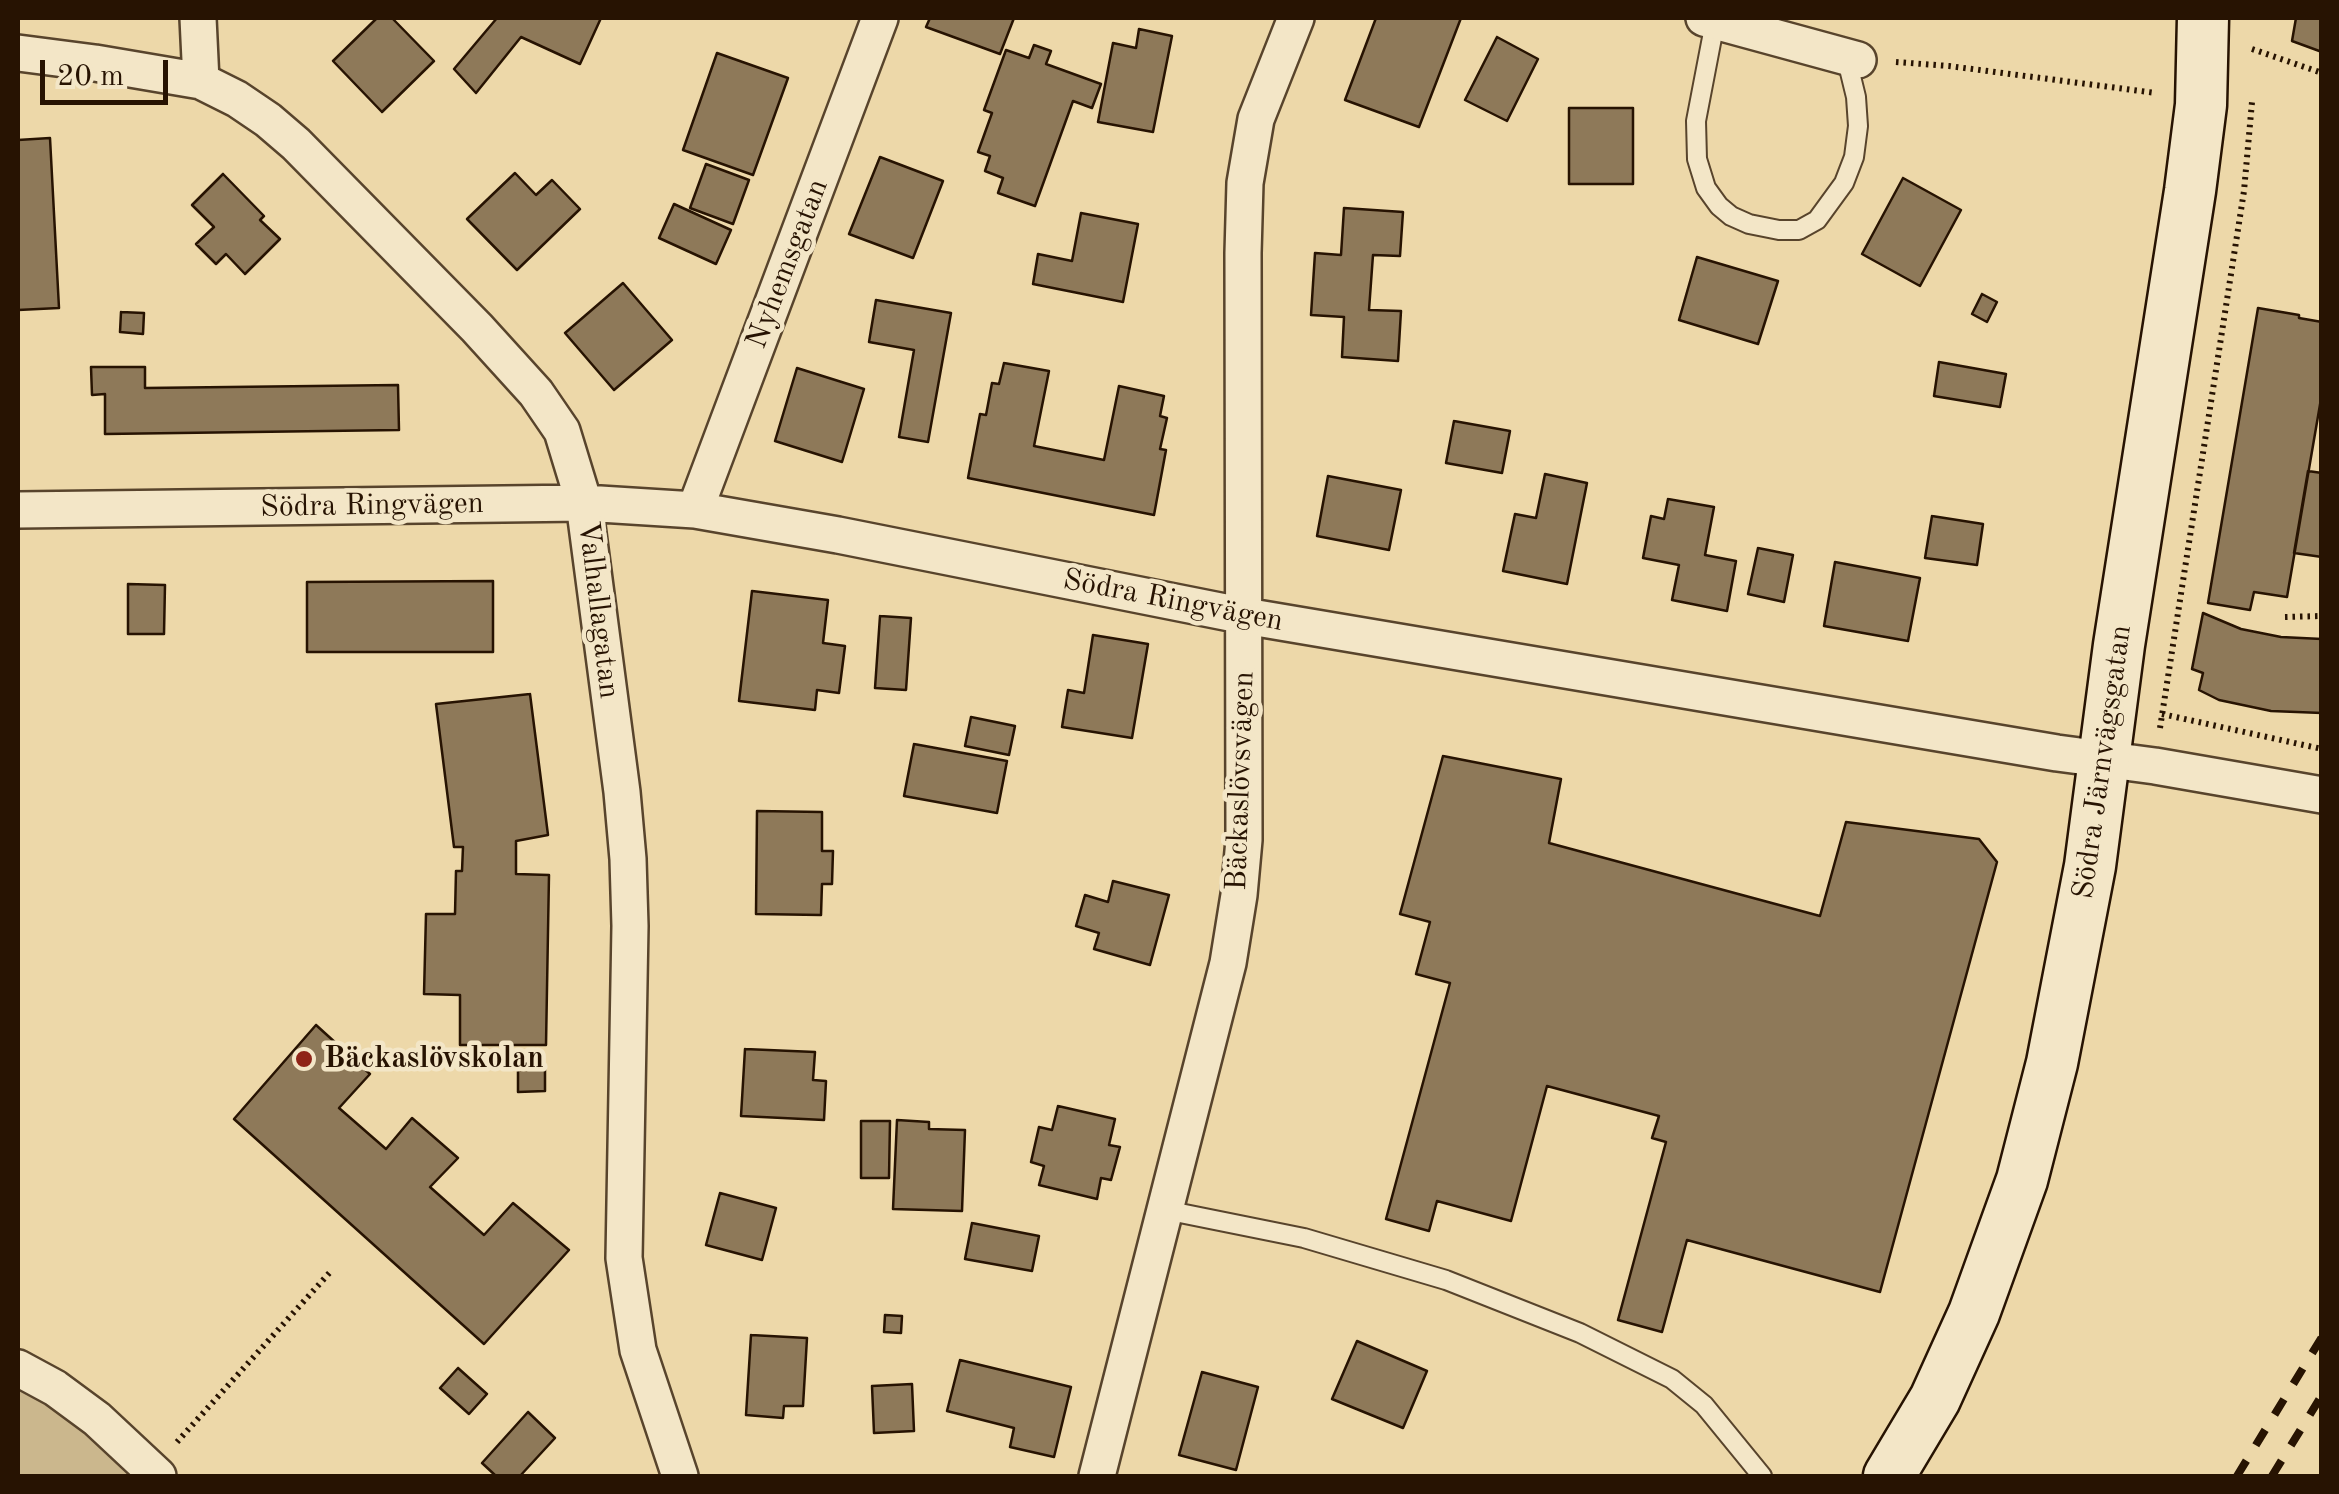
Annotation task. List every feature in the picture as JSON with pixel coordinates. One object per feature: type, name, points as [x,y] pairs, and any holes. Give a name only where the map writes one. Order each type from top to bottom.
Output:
[{"type":"street","points":[[198,18],[200,81]]},
{"type":"street","name":"Nyhemsgatan","points":[[695,510],[880,18]]},
{"type":"street","name":"Bäckaslövsvägen","points":[[1097,1476],[1228,964],[1239,896],[1244,840],[1245,183],[1256,120],[1296,18]]},
{"type":"street","name":"Södra Järnvägsgatan","points":[[1888,1476],[1934,1398],[1974,1314],[2022,1180],[2052,1063],[2090,866],[2122,626],[2190,192],[2201,105],[2203,18]]},
{"type":"street","points":[[1709,20],[1852,58]]},
{"type":"street","name":"Valhallagatan","points":[[18,53],[200,81],[268,120],[478,328],[536,392],[562,431],[584,503],[628,859],[624,1258],[638,1350],[680,1476]]},
{"type":"street","name":"Södra Ringvägen","points":[[18,510],[584,503],[695,510],[838,534],[1245,616],[2322,795]]},
{"type":"street","points":[[18,1368],[97,1419],[154,1474]]},
{"type":"lane","points":[[1709,20],[1696,120],[1697,159],[1706,188],[1719,206],[1749,224],[1799,230],[1817,220],[1844,183],[1854,157],[1858,126],[1852,58]]},
{"type":"lane","points":[[1165,1210],[1340,1248],[1446,1280],[1580,1333],[1672,1379],[1704,1406],[1762,1476]]},
{"type":"path","points":[[2252,49],[2322,73]]},
{"type":"path","points":[[1852,58],[1949,66],[2162,94]]},
{"type":"path","points":[[2285,617],[2322,616]]},
{"type":"path","points":[[2162,714],[2322,749]]},
{"type":"path","points":[[154,1474],[332,1270]]},
{"type":"shaded area","points":[[18,1384],[86,1430],[139,1476],[18,1476]]},
{"type":"building","points":[[377,18],[392,18],[434,61],[382,112],[333,61]]},
{"type":"building","points":[[497,18],[601,18],[580,64],[521,37],[476,93],[454,69]]},
{"type":"building","points":[[930,18],[1014,18],[1000,54],[926,27]]},
{"type":"building","points":[[1376,18],[1461,18],[1419,127],[1345,100]]},
{"type":"building","points":[[2296,18],[2322,18],[2322,52],[2292,41]]},
{"type":"building","points":[[1139,29],[1172,36],[1153,132],[1098,122],[1113,43],[1136,48]]},
{"type":"building","points":[[1497,37],[1538,59],[1507,121],[1465,100]]},
{"type":"building","points":[[1034,45],[1051,51],[1046,64],[1101,84],[1092,108],[1073,101],[1035,206],[998,193],[1003,178],[985,171],[990,156],[978,152],[992,113],[984,110],[1006,50],[1029,58]]},
{"type":"building","points":[[717,53],[788,78],[753,175],[683,150]]},
{"type":"building","points":[[1569,108],[1633,108],[1633,184],[1569,184]]},
{"type":"building","points":[[50,138],[59,308],[18,310],[18,140]]},
{"type":"building","points":[[880,157],[943,181],[913,258],[849,234]]},
{"type":"building","points":[[706,164],[749,180],[733,224],[690,208]]},
{"type":"building","points":[[515,173],[536,195],[552,180],[580,209],[517,270],[467,219]]},
{"type":"building","points":[[223,174],[264,216],[260,220],[280,239],[245,274],[226,254],[216,264],[196,244],[214,227],[192,205]]},
{"type":"building","points":[[1903,178],[1961,210],[1920,286],[1862,254]]},
{"type":"building","points":[[674,204],[731,230],[716,264],[659,238]]},
{"type":"building","points":[[1344,208],[1403,212],[1400,256],[1373,255],[1369,310],[1401,311],[1398,361],[1342,357],[1344,317],[1311,315],[1315,253],[1341,255]]},
{"type":"building","points":[[1081,213],[1138,224],[1123,302],[1033,284],[1038,254],[1072,261]]},
{"type":"building","points":[[1697,257],[1778,281],[1758,344],[1679,320]]},
{"type":"building","points":[[623,283],[672,340],[614,390],[565,333]]},
{"type":"building","points":[[1982,294],[1997,302],[1987,322],[1972,314]]},
{"type":"building","points":[[876,300],[951,313],[928,442],[899,437],[914,350],[869,342]]},
{"type":"building","points":[[2258,308],[2322,322],[2322,393],[2287,597],[2254,592],[2250,610],[2208,603]]},
{"type":"building","points":[[121,312],[144,313],[143,334],[120,332]]},
{"type":"building","points":[[1939,362],[2006,374],[2000,407],[1934,396]]},
{"type":"building","points":[[1004,363],[1049,371],[1034,446],[1104,460],[1119,386],[1164,396],[1160,416],[1167,418],[1160,449],[1166,450],[1154,515],[968,478],[980,414],[986,415],[992,383],[999,384]]},
{"type":"building","points":[[91,367],[145,367],[145,388],[398,385],[399,430],[105,434],[105,394],[92,395]]},
{"type":"building","points":[[797,368],[864,389],[842,462],[775,441]]},
{"type":"building","points":[[1454,421],[1510,431],[1502,473],[1446,463]]},
{"type":"building","points":[[2308,471],[2322,473],[2322,557],[2294,553]]},
{"type":"building","points":[[1545,474],[1587,483],[1567,584],[1503,571],[1515,514],[1536,518]]},
{"type":"building","points":[[1328,476],[1401,490],[1389,550],[1317,536]]},
{"type":"building","points":[[1668,499],[1714,507],[1705,555],[1736,561],[1727,611],[1672,600],[1679,565],[1643,558],[1651,516],[1664,519]]},
{"type":"building","points":[[1932,516],[1983,524],[1977,565],[1925,558]]},
{"type":"building","points":[[1758,548],[1793,555],[1784,602],[1748,594]]},
{"type":"building","points":[[1835,562],[1920,578],[1908,641],[1824,626]]},
{"type":"building","points":[[493,581],[493,652],[307,652],[307,582]]},
{"type":"building","points":[[128,584],[165,585],[164,634],[128,634]]},
{"type":"building","points":[[752,591],[828,600],[823,643],[845,646],[839,693],[817,690],[815,710],[739,701]]},
{"type":"building","points":[[2203,613],[2241,629],[2281,637],[2322,639],[2322,713],[2271,711],[2219,700],[2199,690],[2203,673],[2192,669]]},
{"type":"building","points":[[880,616],[911,618],[906,690],[875,688]]},
{"type":"building","points":[[1093,635],[1148,644],[1132,738],[1062,727],[1068,690],[1084,693]]},
{"type":"building","points":[[530,694],[548,835],[516,841],[516,874],[549,875],[546,1045],[460,1045],[460,995],[424,994],[426,914],[455,914],[456,871],[462,871],[463,847],[454,847],[436,704]]},
{"type":"building","points":[[971,717],[1015,726],[1009,755],[965,746]]},
{"type":"building","points":[[914,744],[1007,761],[997,813],[904,796]]},
{"type":"building","points":[[1443,756],[1561,779],[1549,843],[1820,916],[1846,822],[1979,839],[1997,862],[1880,1292],[1687,1240],[1662,1332],[1618,1320],[1666,1142],[1652,1138],[1659,1116],[1547,1086],[1511,1221],[1437,1201],[1429,1231],[1386,1219],[1450,983],[1416,974],[1430,922],[1400,914]]},
{"type":"building","points":[[757,811],[822,812],[822,851],[833,851],[832,884],[822,884],[821,915],[756,914]]},
{"type":"building","points":[[1113,881],[1169,895],[1150,965],[1094,949],[1099,933],[1076,926],[1085,895],[1108,902]]},
{"type":"building","points":[[316,1025],[370,1074],[339,1108],[386,1149],[412,1118],[458,1158],[430,1187],[484,1235],[513,1203],[569,1250],[484,1344],[234,1119]]},
{"type":"building","points":[[745,1049],[815,1052],[813,1080],[826,1081],[824,1120],[741,1116]]},
{"type":"building","points":[[518,1065],[545,1065],[545,1091],[518,1092]]},
{"type":"building","points":[[1058,1106],[1115,1119],[1109,1145],[1120,1147],[1111,1180],[1101,1178],[1097,1199],[1039,1185],[1044,1166],[1031,1162],[1039,1127],[1052,1130]]},
{"type":"building","points":[[897,1120],[929,1122],[929,1129],[965,1130],[962,1211],[893,1209]]},
{"type":"building","points":[[861,1121],[890,1121],[889,1178],[861,1178]]},
{"type":"building","points":[[720,1193],[776,1208],[762,1260],[706,1245]]},
{"type":"building","points":[[972,1223],[1039,1236],[1032,1271],[965,1259]]},
{"type":"building","points":[[885,1315],[902,1316],[901,1333],[884,1332]]},
{"type":"building","points":[[751,1335],[807,1338],[803,1406],[784,1406],[783,1418],[746,1415]]},
{"type":"building","points":[[1357,1341],[1427,1371],[1403,1428],[1332,1399]]},
{"type":"building","points":[[960,1360],[1071,1387],[1054,1457],[1010,1447],[1014,1428],[947,1411]]},
{"type":"building","points":[[458,1368],[487,1394],[469,1414],[440,1388]]},
{"type":"building","points":[[1202,1372],[1258,1387],[1236,1470],[1179,1455]]},
{"type":"building","points":[[912,1384],[914,1431],[874,1433],[872,1386]]},
{"type":"building","points":[[528,1412],[555,1438],[520,1476],[496,1476],[482,1463]]},
{"type":"railway","points":[[2237,1476],[2322,1337]]},
{"type":"railway","points":[[2272,1476],[2322,1395]]},
{"type":"place","name":"Bäckaslövskolan","points":[[304,1059]]}]
